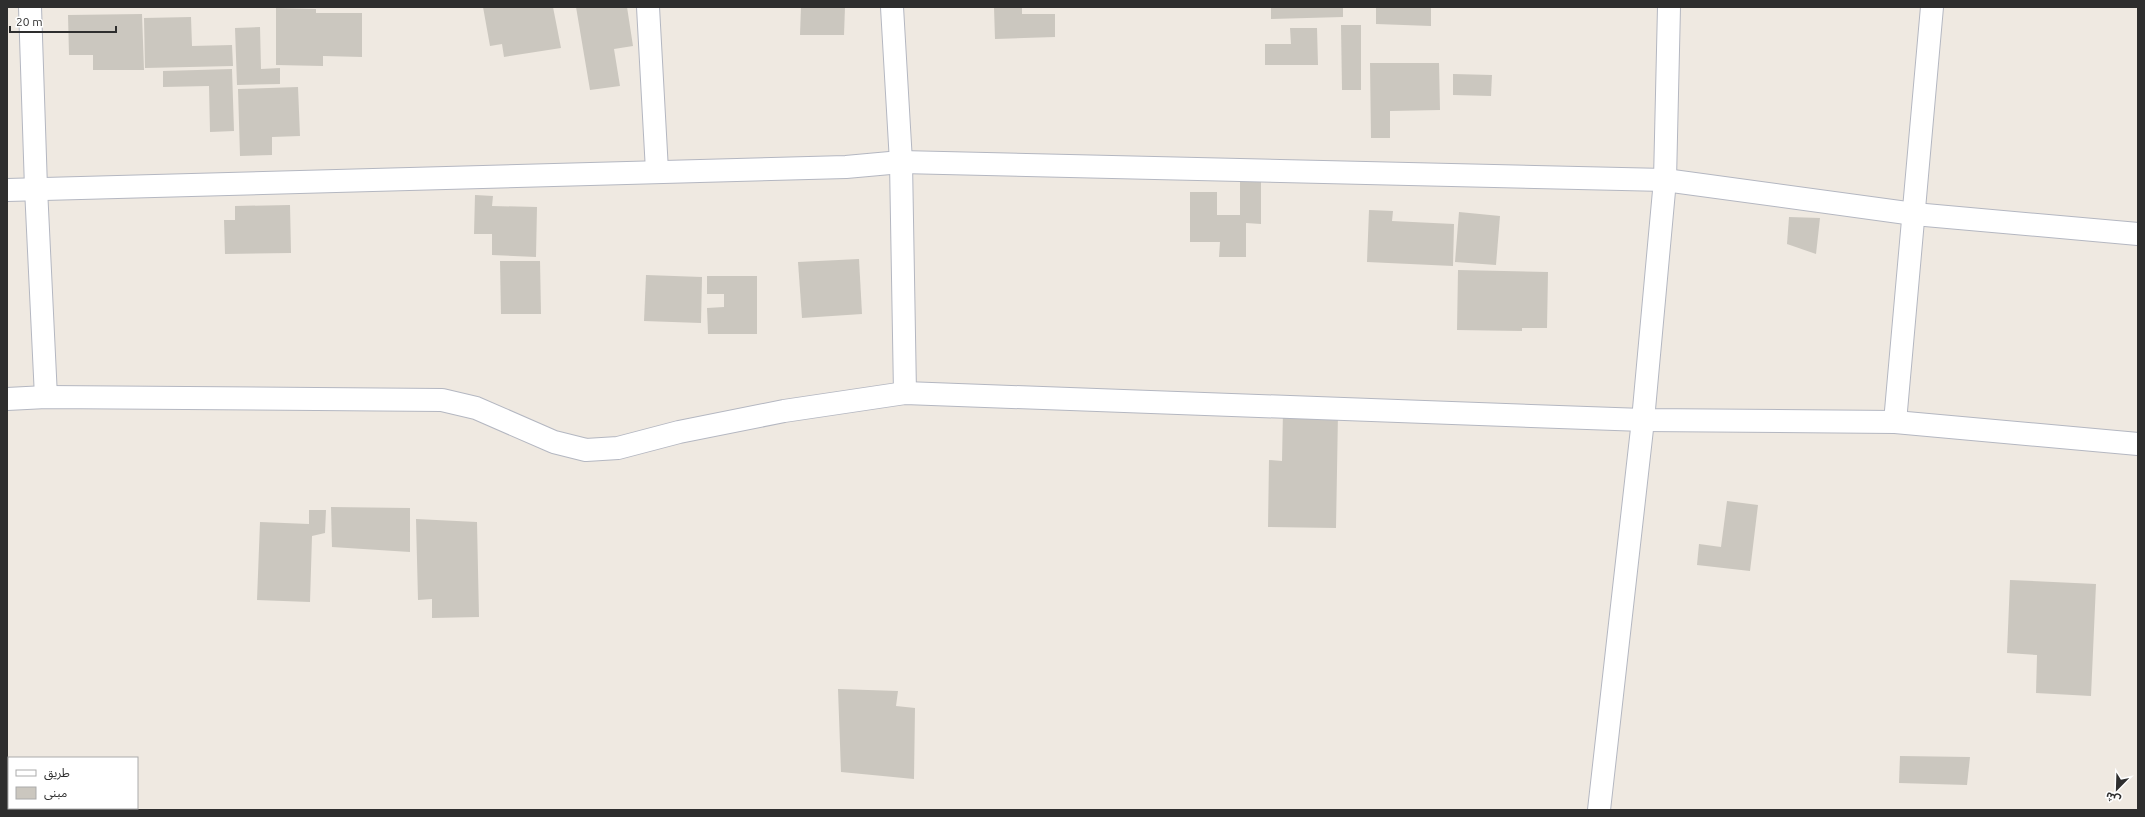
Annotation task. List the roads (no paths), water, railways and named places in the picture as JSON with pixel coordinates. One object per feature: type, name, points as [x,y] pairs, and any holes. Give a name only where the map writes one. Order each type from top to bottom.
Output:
[{"type":"street","points":[[30,7],[36,188],[46,397]]},
{"type":"street","points":[[648,7],[657,171]]},
{"type":"street","points":[[892,7],[901,162],[905,393]]},
{"type":"street","points":[[1599,810],[1644,420],[1665,180],[1669,7]]},
{"type":"street","points":[[1895,422],[1932,7]]},
{"type":"street","points":[[7,190],[36,188],[846,167],[901,162],[1665,180],[1914,214],[2138,234]]},
{"type":"street","points":[[7,399],[46,397],[442,400],[476,408],[554,442],[586,450],[618,448],[680,432],[784,411],[905,393],[1644,420],[1895,422],[2138,444]]}]
